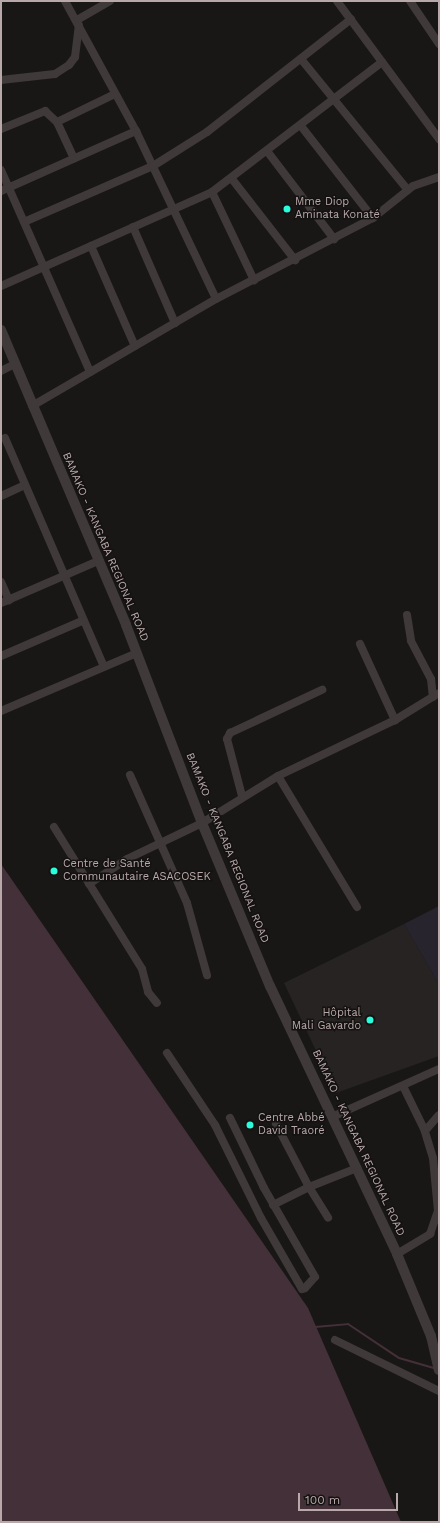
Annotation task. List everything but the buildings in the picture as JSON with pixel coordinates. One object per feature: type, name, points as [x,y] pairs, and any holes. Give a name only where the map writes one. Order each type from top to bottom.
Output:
[{"type":"street","points":[[65,1],[136,131],[216,299]]},
{"type":"street","points":[[78,23],[110,1]]},
{"type":"street","points":[[337,1],[382,62],[437,132]]},
{"type":"street","points":[[410,1],[439,44]]},
{"type":"street","points":[[24,222],[153,166],[207,132],[301,60],[351,19]]},
{"type":"street","points":[[1,80],[55,74],[69,64],[76,57],[78,23]]},
{"type":"street","points":[[301,60],[408,190]]},
{"type":"street","points":[[1,286],[212,192],[232,179],[382,62]]},
{"type":"street","points":[[57,122],[115,94]]},
{"type":"street","points":[[1,129],[45,111],[57,122],[74,158]]},
{"type":"street","points":[[301,126],[373,218]]},
{"type":"street","points":[[1,190],[136,131]]},
{"type":"street","points":[[267,152],[334,239]]},
{"type":"street","points":[[1,170],[90,372]]},
{"type":"street","points":[[32,406],[216,299],[295,260],[373,218],[408,190],[439,176]]},
{"type":"street","points":[[232,179],[295,260]]},
{"type":"street","points":[[212,192],[254,280]]},
{"type":"street","points":[[133,227],[175,323]]},
{"type":"street","points":[[91,246],[135,346]]},
{"type":"street","name":"BAMAKO - KANGABA REGIONAL ROAD","points":[[1,330],[137,653],[202,823],[270,986],[357,1168],[396,1254],[438,1365]]},
{"type":"street","points":[[1,371],[15,364]]},
{"type":"street","points":[[6,438],[104,667]]},
{"type":"street","points":[[1,496],[26,485]]},
{"type":"street","points":[[1,582],[5,601],[98,561]]},
{"type":"street","points":[[90,884],[127,859],[202,823],[242,796],[278,776],[394,720],[436,695],[431,679],[411,641],[407,615]]},
{"type":"street","points":[[1,656],[84,620]]},
{"type":"street","points":[[360,644],[394,720]]},
{"type":"street","points":[[1,711],[137,653]]},
{"type":"street","points":[[242,796],[227,739],[230,733],[322,690]]},
{"type":"street","points":[[130,775],[162,842],[187,903],[206,975]]},
{"type":"street","points":[[278,776],[357,907]]},
{"type":"street","points":[[54,827],[142,968],[148,992],[157,1003]]},
{"type":"street","points":[[167,1052],[215,1126],[302,1289],[314,1282],[315,1277],[273,1205],[230,1118]]},
{"type":"street","points":[[332,1117],[439,1069]]},
{"type":"street","points":[[396,1254],[430,1234],[439,1211],[437,1178],[425,1131],[403,1086]]},
{"type":"street","points":[[425,1131],[439,1115]]},
{"type":"street","points":[[276,1124],[328,1218]]},
{"type":"street","points":[[273,1205],[310,1187],[357,1168]]},
{"type":"street","points":[[335,1340],[439,1391]]},
{"type":"shaded area","points":[[1,864],[308,1308],[401,1522],[1,1522]]},
{"type":"shaded area","points":[[439,906],[439,984],[404,924]]},
{"type":"shaded area","name":"Hôpital Mali Gavardo","points":[[404,924],[439,984],[439,1056],[336,1093],[284,983]]},
{"type":"waterway","points":[[315,1327],[348,1324],[399,1358],[435,1368]]},
{"type":"place","name":"Mme Diop Aminata Konaté","points":[[287,209]]},
{"type":"place","name":"Centre de Santé Communautaire ASACOSEK","points":[[54,871]]},
{"type":"place","name":"Hôpital Mali Gavardo","points":[[370,1020]]},
{"type":"place","name":"Centre Abbé David Traoré","points":[[250,1125]]}]
